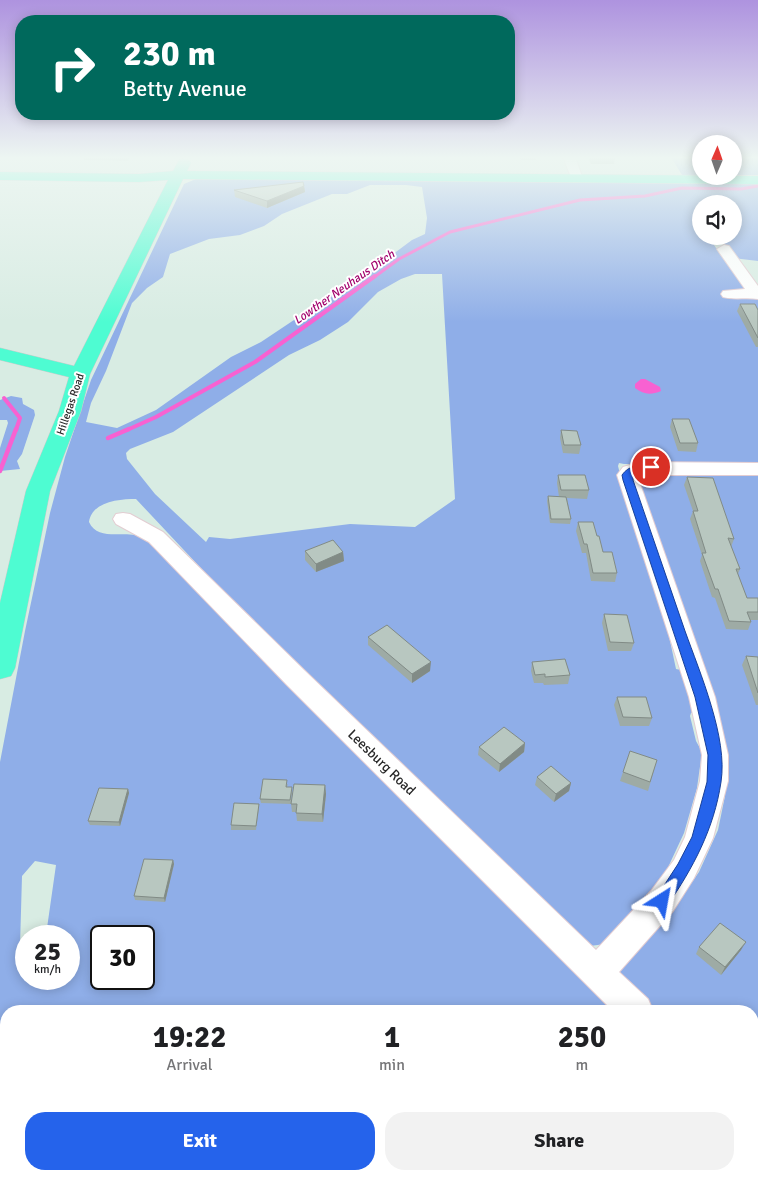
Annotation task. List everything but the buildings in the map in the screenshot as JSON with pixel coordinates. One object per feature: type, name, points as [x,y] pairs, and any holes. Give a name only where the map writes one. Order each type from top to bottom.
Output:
[{"type":"main road","name":"Hillegas Road","points":[[0,668],[38,491],[70,410],[80,374],[160,212]]},
{"type":"main road","points":[[0,354],[80,374]]},
{"type":"street","points":[[724,249],[757,294]]},
{"type":"street","points":[[728,294],[757,294]]},
{"type":"street","points":[[597,972],[662,901],[684,869],[699,838],[714,782],[715,755],[702,697],[627,475],[630,471],[651,467],[758,469]]},
{"type":"street","name":"Leesburg Road","points":[[124,519],[156,537],[294,677],[630,1005]]},
{"type":"shaded area","points":[[171,212],[287,212],[264,226],[240,235],[209,239],[170,254],[163,277],[147,288],[132,303],[106,371],[91,403],[86,422],[117,428],[156,410],[231,357],[261,342],[330,296],[357,281],[412,240],[425,234],[426,212],[692,212],[692,245],[714,245],[716,248],[720,248],[758,296],[758,1005],[645,1005],[622,980],[619,968],[669,908],[681,898],[699,872],[718,830],[725,796],[726,766],[709,703],[691,713],[690,716],[696,741],[702,752],[697,788],[684,833],[664,876],[640,907],[605,944],[590,946],[258,629],[136,499],[115,501],[101,505],[91,515],[89,522],[93,528],[103,533],[129,534],[146,540],[610,1005],[0,1005],[0,762],[50,513],[65,457],[91,380]],"holes":[[[415,274],[442,274],[455,499],[415,527],[350,524],[230,539],[209,537],[206,542],[155,494],[127,459],[126,453],[130,449],[173,432],[289,355],[320,340],[348,322],[378,292],[401,279]],[[619,463],[667,464],[656,471],[634,479],[623,486]],[[669,636],[680,639],[681,670],[676,669]]]},
{"type":"shaded area","points":[[742,212],[758,212],[758,261],[733,258],[725,245],[742,245]]},
{"type":"shaded area","points":[[641,379],[645,379],[660,387],[661,391],[648,394],[641,392],[635,388],[635,384]]},
{"type":"shaded area","points":[[11,396],[22,398],[23,404],[34,410],[35,415],[22,454],[17,461],[20,469],[0,471],[0,448],[8,423],[7,420],[0,420],[0,400]]},
{"type":"waterway","name":"Lowther Neuhaus Ditch","points":[[373,278],[399,259],[450,232],[531,212]]},
{"type":"waterway","name":"Lowther Neuhaus Ditch","points":[[127,430],[156,417],[255,362],[375,276]]},
{"type":"waterway","points":[[4,398],[20,418],[16,430]]},
{"type":"waterway","points":[[0,471],[16,429]]},
{"type":"waterway","name":"Lowther Neuhaus Ditch","points":[[108,438],[129,429]]},
{"type":"route","points":[[651,467],[630,471],[627,475],[628,480],[702,697],[715,755],[714,782],[699,838],[684,869],[662,901]]}]
